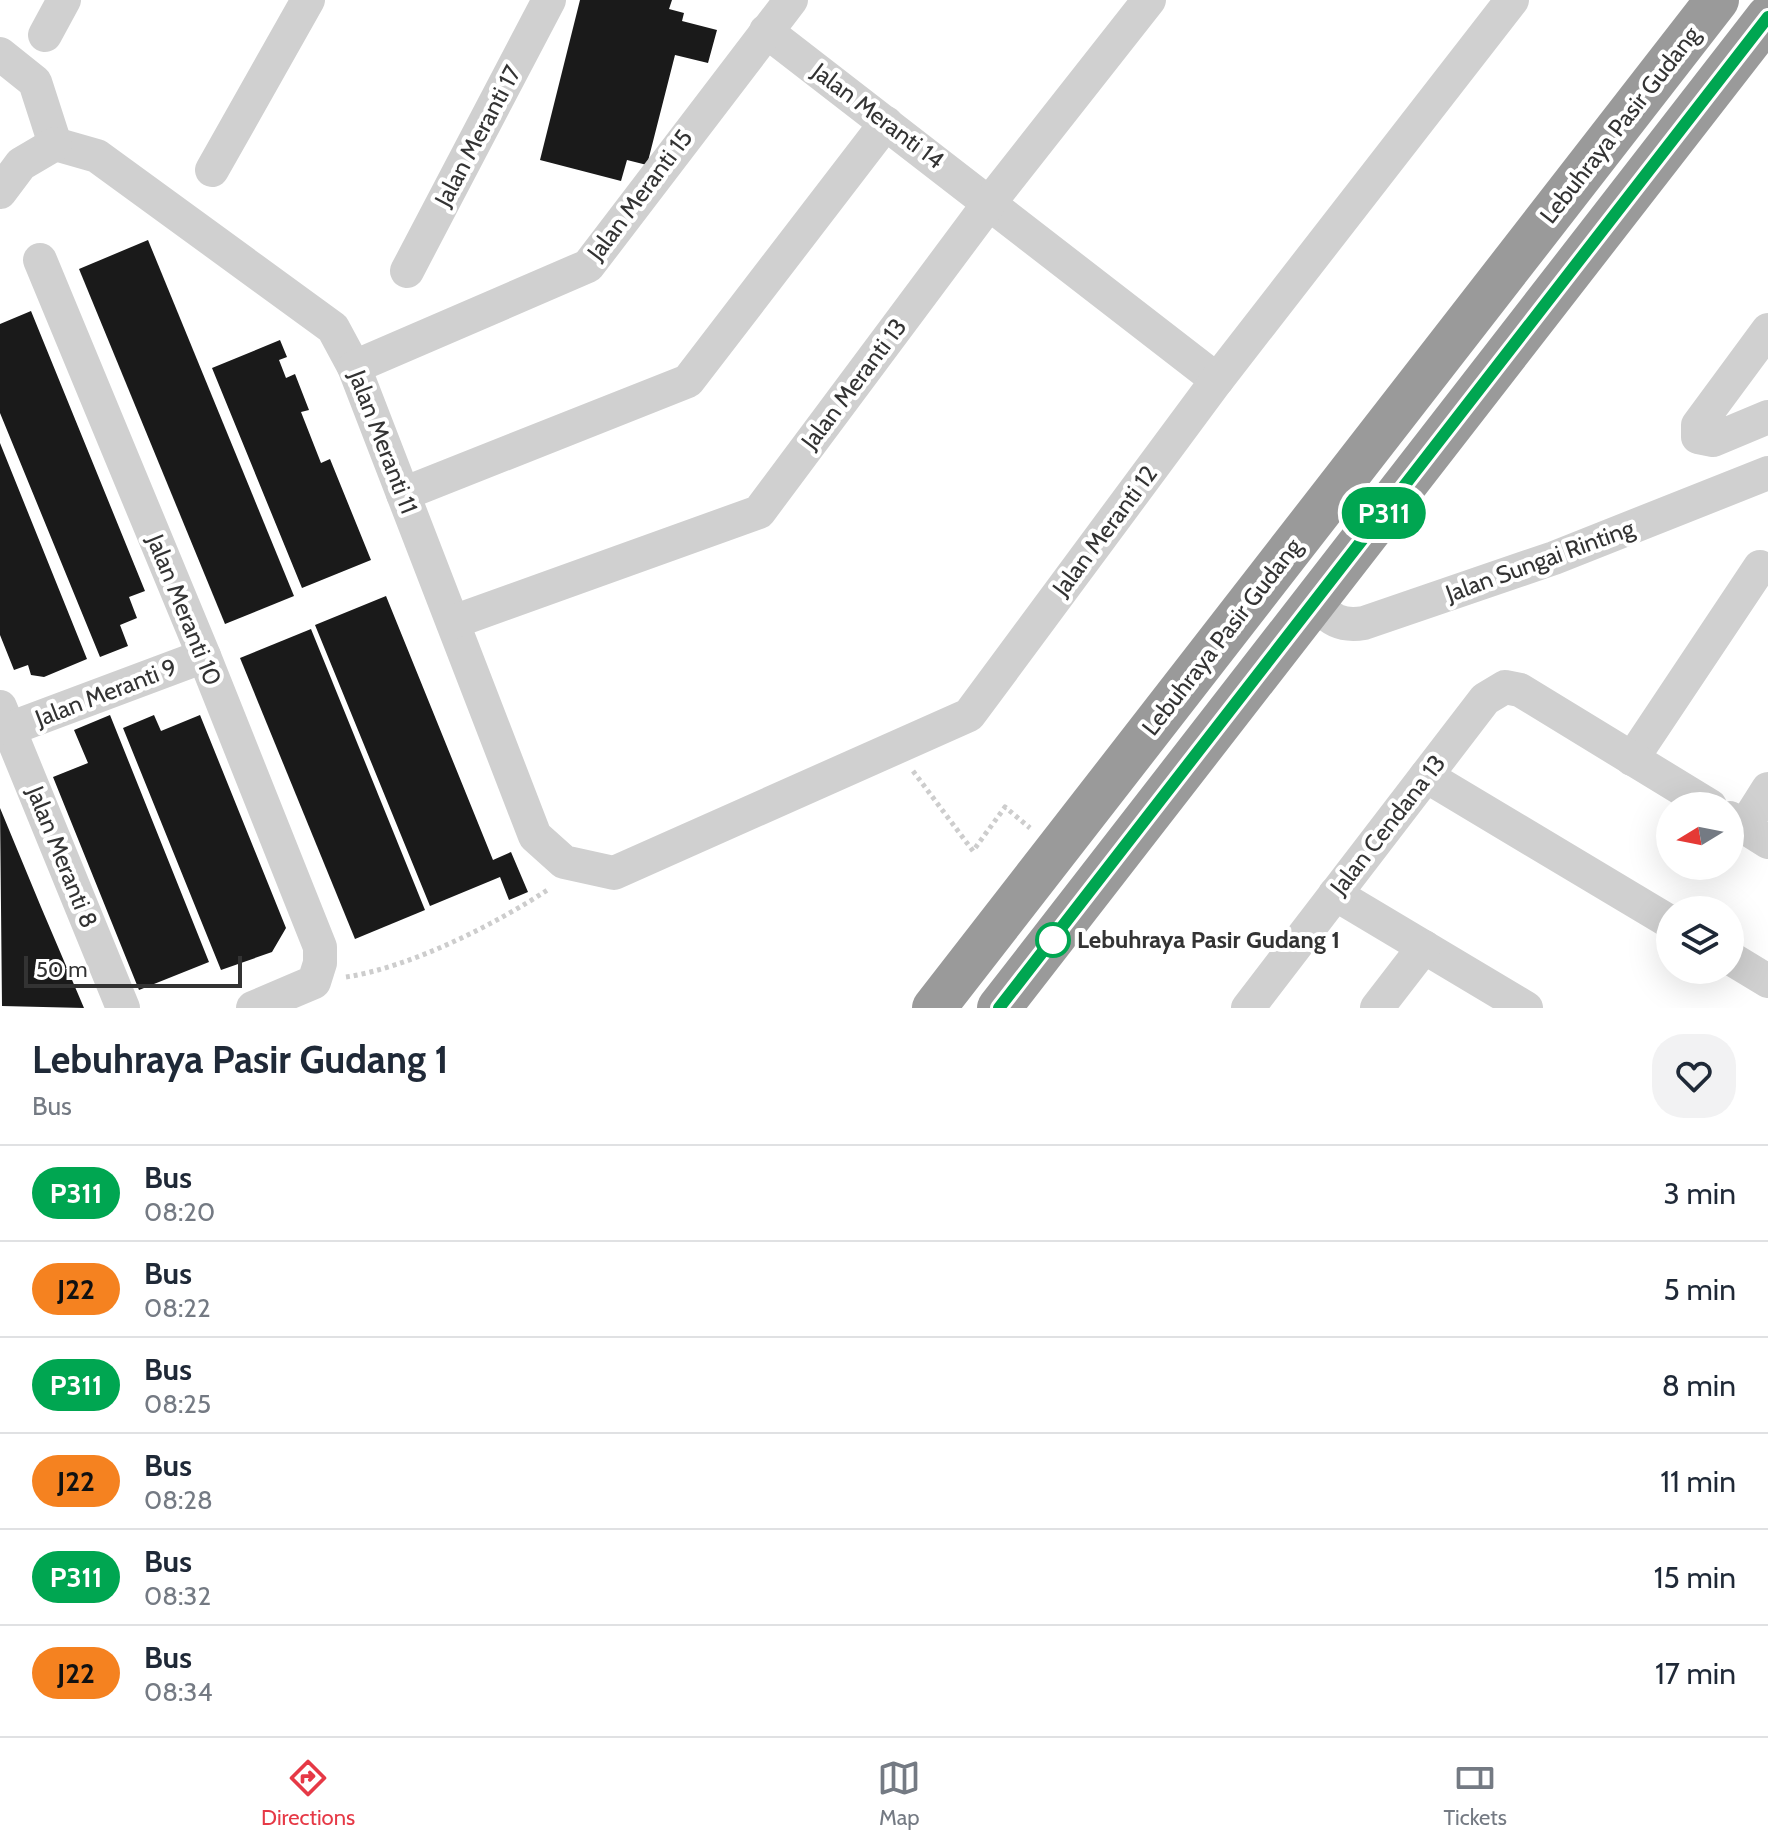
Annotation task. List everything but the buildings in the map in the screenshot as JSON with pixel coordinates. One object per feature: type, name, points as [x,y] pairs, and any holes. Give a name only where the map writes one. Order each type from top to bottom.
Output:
[{"type":"highway","name":"Lebuhraya Pasir Gudang","points":[[934,1008],[1717,0]]},
{"type":"highway","points":[[999,1008],[1768,17]]},
{"type":"street","points":[[45,35],[64,0]]},
{"type":"street","points":[[212,170],[308,0]]},
{"type":"street","name":"Jalan Meranti 17","points":[[407,271],[549,0]]},
{"type":"street","name":"Jalan Meranti 15","points":[[354,367],[588,266],[791,0]]},
{"type":"street","name":"Jalan Meranti 13","points":[[453,622],[759,512],[990,202],[1149,0]]},
{"type":"street","name":"Jalan Meranti 12","points":[[570,864],[614,873],[969,715],[1217,380],[1512,0]]},
{"type":"street","name":"Jalan Meranti 14","points":[[766,31],[1217,380]]},
{"type":"street","points":[[0,54],[35,82],[55,144],[21,164],[0,192]]},
{"type":"street","points":[[403,494],[688,381],[886,123]]},
{"type":"street","name":"Jalan Meranti 11","points":[[55,144],[97,156],[333,328],[354,367],[535,836],[570,864]]},
{"type":"street","name":"Jalan Meranti 10","points":[[40,260],[204,656],[320,947],[317,972]]},
{"type":"street","points":[[1768,330],[1698,425],[1698,437],[1713,440],[1768,417]]},
{"type":"street","name":"Jalan Sungai Rinting","points":[[1314,604],[1333,622],[1348,626],[1364,623],[1554,558],[1768,473]]},
{"type":"street","points":[[1687,792],[1632,759],[1760,567]]},
{"type":"street","name":"Jalan Meranti 9","points":[[5,718],[204,656]]},
{"type":"street","name":"Jalan Cendana 13","points":[[1248,1008],[1485,699],[1505,687],[1520,690],[1632,759]]},
{"type":"street","name":"Jalan Meranti 8","points":[[5,718],[123,1008]]},
{"type":"street","points":[[1426,776],[1656,914]]},
{"type":"street","points":[[1747,829],[1768,789]]},
{"type":"street","points":[[1335,894],[1526,1008]]},
{"type":"street","points":[[1377,1008],[1424,947]]},
{"type":"street","points":[[1744,966],[1768,981]]},
{"type":"street","points":[[253,1008],[317,972]]},
{"type":"path","points":[[896,747],[973,851],[1005,807]]},
{"type":"path","points":[[317,972],[358,975],[409,960],[527,903],[571,874],[570,864]]},
{"type":"bus line","name":"P311","points":[[999,1008],[1768,17]]},
{"type":"place","name":"Lebuhraya Pasir Gudang 1","points":[[1053,940]]}]
